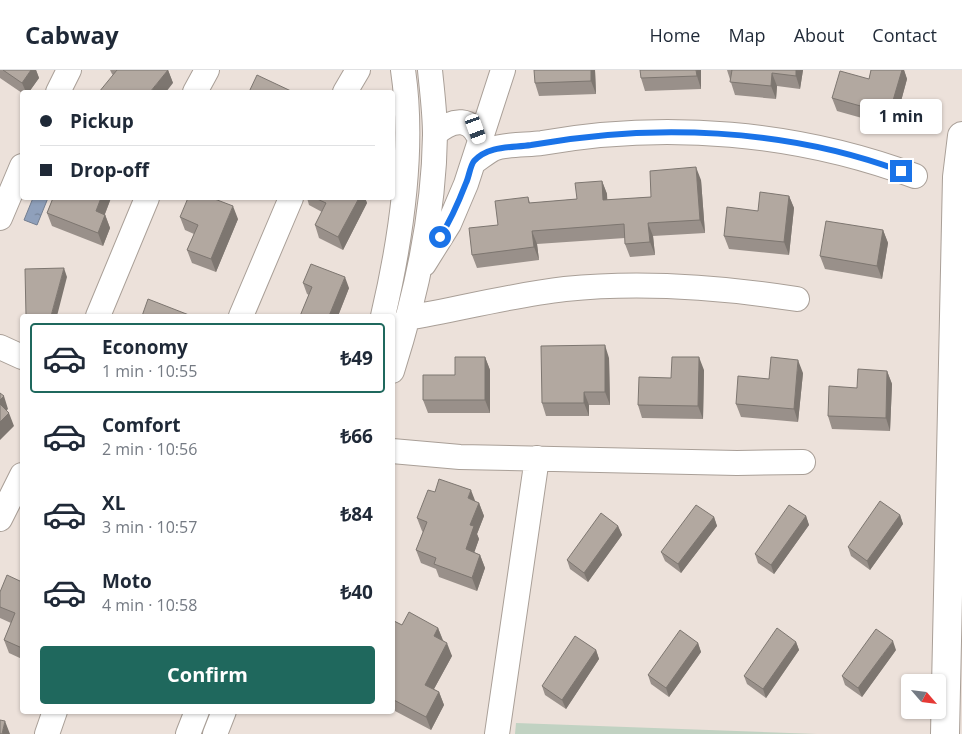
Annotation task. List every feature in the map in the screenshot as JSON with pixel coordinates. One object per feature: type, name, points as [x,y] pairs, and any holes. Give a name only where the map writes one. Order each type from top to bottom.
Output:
[{"type":"main road","points":[[945,734],[954,648],[959,187],[962,136]]},
{"type":"street","points":[[59,90],[69,70]]},
{"type":"street","points":[[196,90],[207,70]]},
{"type":"street","points":[[346,90],[358,70]]},
{"type":"street","points":[[383,314],[401,223],[406,149],[403,70]]},
{"type":"street","points":[[395,360],[407,318],[427,221],[435,134],[430,70]]},
{"type":"street","points":[[416,276],[448,224],[477,152],[503,70]]},
{"type":"street","points":[[435,134],[444,126],[454,122],[467,123],[476,129],[477,152]]},
{"type":"street","points":[[477,152],[604,134],[655,131],[751,137],[822,147],[873,161],[915,176]]},
{"type":"street","points":[[0,218],[20,171]]},
{"type":"street","points":[[99,314],[147,200]]},
{"type":"street","points":[[242,314],[290,200]]},
{"type":"street","points":[[407,318],[563,290],[600,286],[690,285],[797,299]]},
{"type":"street","points":[[0,347],[20,355]]},
{"type":"street","points":[[395,451],[460,458],[736,463],[803,462]]},
{"type":"street","points":[[497,734],[536,458]]},
{"type":"street","points":[[0,519],[20,479]]},
{"type":"street","points":[[47,734],[54,714]]},
{"type":"street","points":[[188,734],[196,714]]},
{"type":"street","points":[[215,734],[223,714]]},
{"type":"green space","points":[[516,723],[817,734],[515,734]]},
{"type":"water","points":[[32,200],[47,200],[37,225],[24,220]]},
{"type":"building","points":[[3,70],[31,70],[22,83]]},
{"type":"building","points":[[117,70],[168,70],[152,90],[101,90]]},
{"type":"building","points":[[534,70],[591,70],[591,81],[535,83]]},
{"type":"building","points":[[640,70],[696,70],[697,76],[641,78]]},
{"type":"building","points":[[732,70],[796,70],[796,76],[772,73],[771,86],[730,82]]},
{"type":"building","points":[[871,70],[902,70],[889,114],[832,98],[840,71],[869,79]]},
{"type":"building","points":[[257,75],[289,90],[250,90]]},
{"type":"building","points":[[696,167],[700,220],[648,223],[650,242],[625,244],[624,224],[532,231],[534,247],[472,255],[469,228],[498,225],[495,201],[528,197],[529,203],[577,199],[575,183],[602,181],[603,200],[651,197],[650,171]]},
{"type":"building","points":[[760,192],[789,196],[784,242],[724,236],[727,207],[758,211]]},
{"type":"building","points":[[52,200],[100,200],[96,211],[105,215],[98,233],[47,213]]},
{"type":"building","points":[[187,200],[217,200],[233,206],[211,259],[187,250],[198,225],[180,217]]},
{"type":"building","points":[[319,200],[358,200],[338,237],[315,225],[326,203]]},
{"type":"building","points":[[826,221],[883,230],[877,266],[820,256]]},
{"type":"building","points":[[311,264],[345,277],[330,314],[301,314],[312,287],[303,283]]},
{"type":"building","points":[[64,268],[52,314],[26,314],[25,269]]},
{"type":"building","points":[[148,299],[186,314],[143,314]]},
{"type":"building","points":[[605,345],[605,392],[584,392],[584,403],[542,403],[541,346]]},
{"type":"building","points":[[455,357],[485,357],[485,400],[423,400],[423,375],[455,375]]},
{"type":"building","points":[[672,357],[699,357],[698,406],[638,405],[639,377],[671,378]]},
{"type":"building","points":[[771,357],[798,360],[794,409],[736,404],[738,376],[769,379]]},
{"type":"building","points":[[858,369],[887,371],[886,418],[828,416],[829,386],[857,388]]},
{"type":"building","points":[[0,404],[9,413],[0,422]]},
{"type":"building","points":[[439,479],[471,490],[468,498],[479,503],[470,525],[474,526],[466,549],[480,555],[472,578],[434,564],[436,558],[416,550],[427,522],[417,518],[428,490],[435,492]]},
{"type":"building","points":[[880,501],[900,515],[867,561],[848,547]]},
{"type":"building","points":[[696,505],[714,517],[678,564],[661,552]]},
{"type":"building","points":[[789,505],[806,516],[771,565],[755,554]]},
{"type":"building","points":[[601,513],[618,526],[584,573],[567,560]]},
{"type":"building","points":[[7,575],[20,581],[20,647],[4,640],[15,613],[0,607],[0,592]]},
{"type":"building","points":[[409,612],[438,628],[434,636],[447,643],[425,685],[439,692],[426,717],[395,701],[395,622],[402,625]]},
{"type":"building","points":[[777,628],[796,642],[763,689],[744,676]]},
{"type":"building","points":[[876,629],[893,641],[858,688],[842,676]]},
{"type":"building","points":[[680,630],[698,643],[666,688],[648,675]]},
{"type":"building","points":[[575,636],[596,650],[562,700],[542,686]]},
{"type":"building","points":[[0,720],[5,721],[2,734],[0,734]]},
{"type":"route","points":[[440,237],[448,224],[474,162],[495,148],[523,146],[604,134],[655,131],[716,134],[822,147],[901,171]]}]
